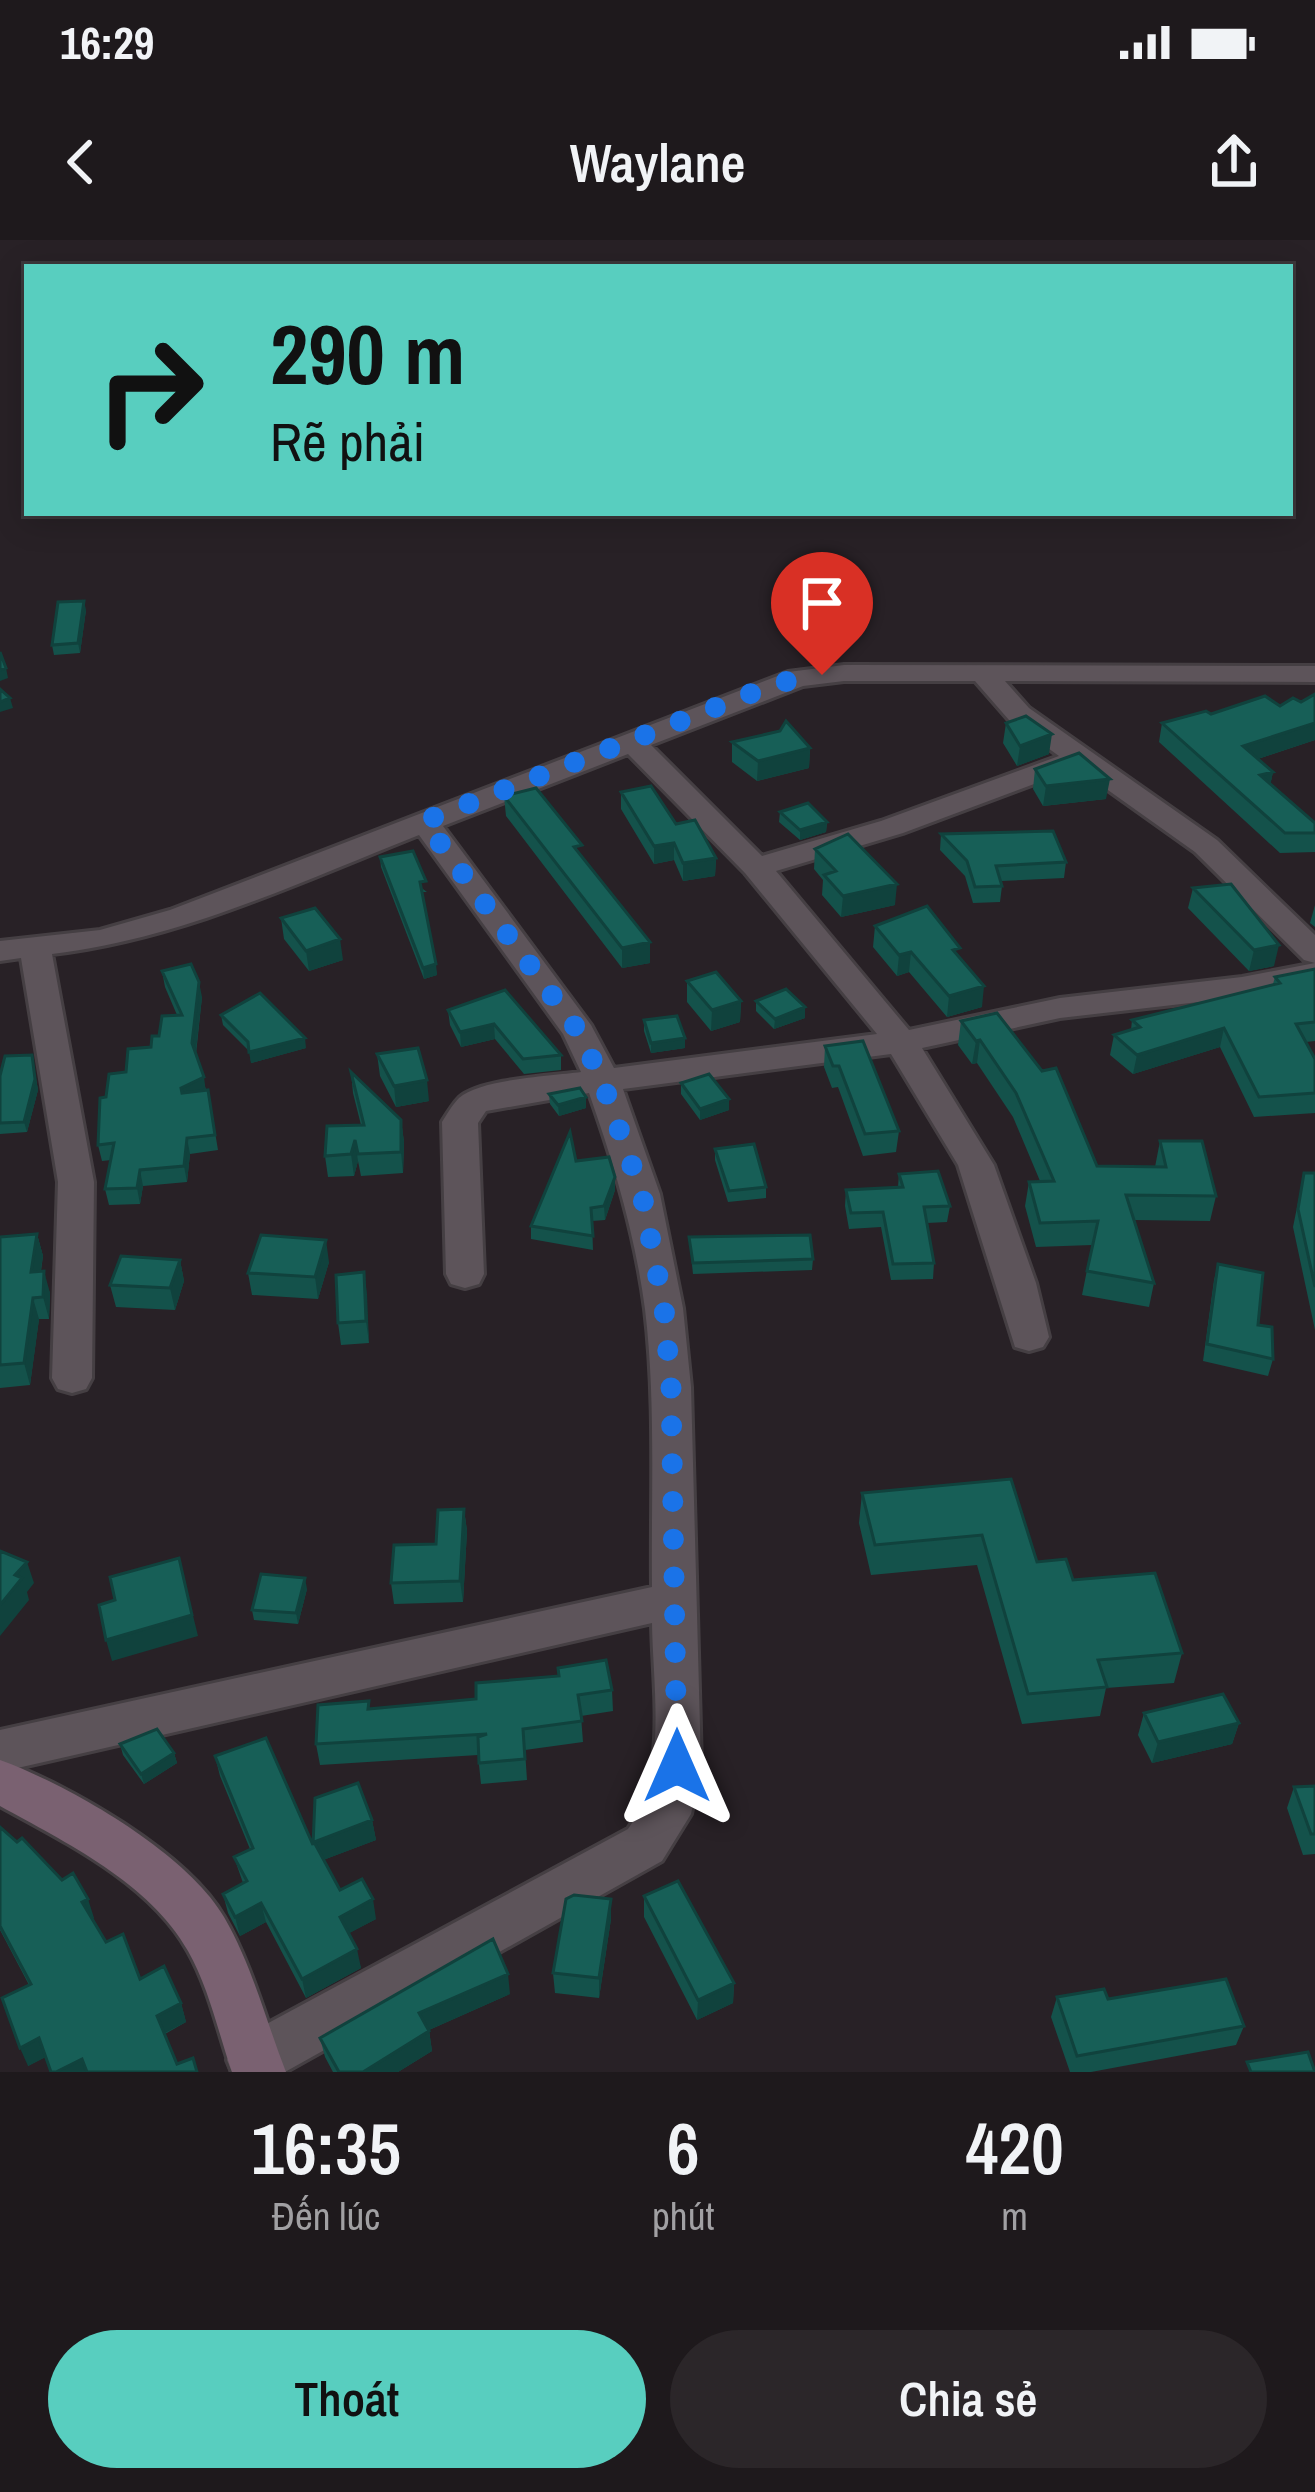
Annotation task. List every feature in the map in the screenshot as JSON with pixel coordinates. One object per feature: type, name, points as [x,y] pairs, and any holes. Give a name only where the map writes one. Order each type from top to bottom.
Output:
[{"type":"main road","points":[[0,1781],[89,1830],[167,1890],[204,1929],[256,2066]]},
{"type":"street","points":[[72,1378],[76,1182],[18,950],[153,927],[798,678],[844,673],[1315,674]]},
{"type":"street","points":[[985,676],[1009,705],[1206,846],[1315,952]]},
{"type":"street","points":[[634,743],[756,867],[817,946],[902,1042],[976,1165],[1017,1283],[1029,1337]]},
{"type":"street","points":[[756,867],[892,827],[1083,757]]},
{"type":"street","points":[[256,2066],[625,1857],[659,1831],[677,1766],[675,1461],[664,1308],[642,1194],[601,1078],[570,1018],[424,821]]},
{"type":"street","points":[[465,1274],[459,1137],[464,1111],[488,1098],[601,1078],[902,1042],[1060,1008],[1242,987],[1315,973]]},
{"type":"street","points":[[0,1751],[675,1600]]},
{"type":"building","points":[[84,601],[78,643],[52,645],[58,602]]},
{"type":"building","points":[[1315,694],[1315,723],[1243,746],[1273,772],[1260,775],[1315,823],[1315,833],[1285,833],[1162,723],[1206,711],[1211,714],[1265,696],[1280,706]]},
{"type":"building","points":[[1026,716],[1052,734],[1020,746],[1006,723]]},
{"type":"building","points":[[786,721],[810,748],[758,761],[732,742],[780,731]]},
{"type":"building","points":[[1079,753],[1110,779],[1046,786],[1035,769]]},
{"type":"building","points":[[651,786],[676,824],[695,820],[716,858],[683,863],[674,843],[654,846],[621,792]]},
{"type":"building","points":[[536,788],[582,845],[574,847],[650,942],[622,948],[504,796]]},
{"type":"building","points":[[808,803],[827,822],[800,830],[780,812]]},
{"type":"building","points":[[1053,831],[1066,862],[996,866],[1002,886],[975,887],[967,861],[941,834]]},
{"type":"building","points":[[848,834],[897,884],[843,896],[824,875],[836,871],[815,849]]},
{"type":"building","points":[[413,851],[426,881],[420,882],[436,964],[423,968],[380,857]]},
{"type":"building","points":[[1231,884],[1279,945],[1254,950],[1193,888]]},
{"type":"building","points":[[927,906],[960,948],[953,950],[984,986],[949,996],[911,952],[899,955],[875,926]]},
{"type":"building","points":[[315,908],[340,939],[306,951],[281,918]]},
{"type":"building","points":[[191,964],[199,982],[192,1043],[204,1077],[181,1088],[182,1093],[208,1090],[215,1135],[187,1138],[184,1166],[140,1170],[137,1188],[105,1189],[114,1143],[98,1145],[100,1098],[106,1097],[109,1074],[126,1072],[128,1049],[151,1047],[152,1036],[159,1036],[162,1016],[182,1015],[162,971]]},
{"type":"building","points":[[1315,969],[1315,1022],[1296,1024],[1315,1059],[1315,1093],[1259,1097],[1224,1028],[1137,1055],[1114,1035],[1140,1027],[1132,1020],[1280,983],[1275,977]]},
{"type":"building","points":[[716,972],[741,1001],[712,1010],[687,981]]},
{"type":"building","points":[[786,989],[805,1007],[775,1019],[756,1001]]},
{"type":"building","points":[[505,990],[561,1055],[523,1059],[494,1024],[460,1032],[448,1010]]},
{"type":"building","points":[[260,993],[305,1038],[249,1052],[248,1042],[221,1015]]},
{"type":"building","points":[[997,1013],[1042,1071],[1056,1068],[1097,1166],[1166,1167],[1160,1141],[1202,1141],[1216,1196],[1126,1195],[1154,1283],[1087,1271],[1098,1221],[1040,1223],[1029,1182],[1054,1181],[1016,1093],[961,1021]]},
{"type":"building","points":[[677,1016],[685,1038],[651,1043],[644,1020]]},
{"type":"building","points":[[863,1041],[899,1131],[865,1134],[839,1066],[833,1066],[825,1046]]},
{"type":"building","points":[[418,1048],[427,1080],[394,1086],[377,1054]]},
{"type":"building","points":[[32,1055],[35,1079],[24,1122],[0,1123],[5,1056]]},
{"type":"building","points":[[351,1072],[401,1120],[401,1152],[358,1154],[355,1140],[351,1154],[325,1156],[327,1126],[364,1125]]},
{"type":"building","points":[[709,1074],[729,1099],[700,1109],[681,1083]]},
{"type":"building","points":[[580,1088],[586,1097],[558,1105],[549,1094]]},
{"type":"building","points":[[570,1132],[576,1161],[609,1157],[615,1177],[604,1206],[591,1208],[593,1236],[531,1226]]},
{"type":"building","points":[[754,1144],[766,1187],[729,1191],[715,1149]]},
{"type":"building","points":[[938,1171],[950,1206],[924,1207],[934,1263],[893,1264],[883,1212],[851,1213],[846,1190],[903,1187],[899,1174]]},
{"type":"building","points":[[1304,1173],[1315,1173],[1315,1287],[1298,1209]]},
{"type":"building","points":[[37,1234],[31,1272],[44,1271],[43,1297],[33,1298],[24,1363],[0,1365],[0,1237]]},
{"type":"building","points":[[261,1235],[326,1240],[315,1277],[248,1273]]},
{"type":"building","points":[[810,1235],[813,1259],[693,1263],[689,1237]]},
{"type":"building","points":[[121,1256],[180,1260],[170,1288],[110,1285]]},
{"type":"building","points":[[1218,1264],[1263,1273],[1258,1325],[1272,1327],[1273,1359],[1207,1344]]},
{"type":"building","points":[[364,1272],[366,1321],[338,1323],[336,1275]]},
{"type":"building","points":[[1011,1479],[1037,1562],[1066,1559],[1073,1580],[1155,1573],[1182,1653],[1098,1660],[1107,1687],[1028,1694],[982,1535],[875,1545],[862,1493]]},
{"type":"building","points":[[464,1509],[460,1581],[391,1583],[394,1545],[436,1544],[438,1510]]},
{"type":"building","points":[[0,1551],[27,1562],[15,1575],[22,1578],[0,1605]]},
{"type":"building","points":[[179,1558],[192,1615],[106,1640],[99,1605],[115,1600],[110,1577]]},
{"type":"building","points":[[261,1574],[305,1578],[296,1613],[252,1610]]},
{"type":"building","points":[[606,1660],[612,1690],[578,1695],[582,1721],[523,1729],[525,1759],[479,1763],[478,1737],[487,1734],[316,1744],[318,1705],[369,1701],[368,1709],[476,1699],[476,1683],[559,1676],[558,1668]]},
{"type":"building","points":[[1223,1694],[1239,1723],[1158,1742],[1144,1713]]},
{"type":"building","points":[[157,1729],[174,1753],[141,1774],[120,1744]]},
{"type":"building","points":[[266,1738],[313,1845],[315,1798],[358,1783],[372,1820],[314,1842],[340,1890],[362,1879],[373,1899],[340,1917],[357,1949],[302,1979],[261,1903],[235,1917],[223,1894],[247,1881],[234,1857],[253,1848],[215,1756]]},
{"type":"building","points":[[1315,1786],[1315,1834],[1311,1834],[1294,1787]]},
{"type":"building","points":[[0,1827],[17,1842],[22,1838],[62,1880],[73,1873],[88,1899],[82,1902],[106,1942],[123,1934],[140,1979],[164,1966],[181,2003],[157,2016],[177,2064],[193,2058],[197,2072],[87,2072],[82,2059],[51,2072],[39,2038],[20,2048],[2,1998],[31,1984],[0,1926]]},
{"type":"building","points":[[678,1881],[734,1983],[698,2000],[644,1896]]},
{"type":"building","points":[[574,1895],[611,1899],[599,1978],[553,1973],[566,1899]]},
{"type":"building","points":[[493,1939],[508,1974],[419,2013],[429,2031],[363,2072],[339,2072],[320,2038]]},
{"type":"building","points":[[1226,1979],[1244,2026],[1077,2056],[1057,1997],[1104,1989],[1108,1999]]},
{"type":"building","points":[[1308,2052],[1315,2072],[1251,2072],[1247,2062]]},
{"type":"route","points":[[677,1766],[671,1387],[664,1308],[642,1194],[601,1078],[579,1032],[424,821],[634,743],[778,683],[822,675]]}]
